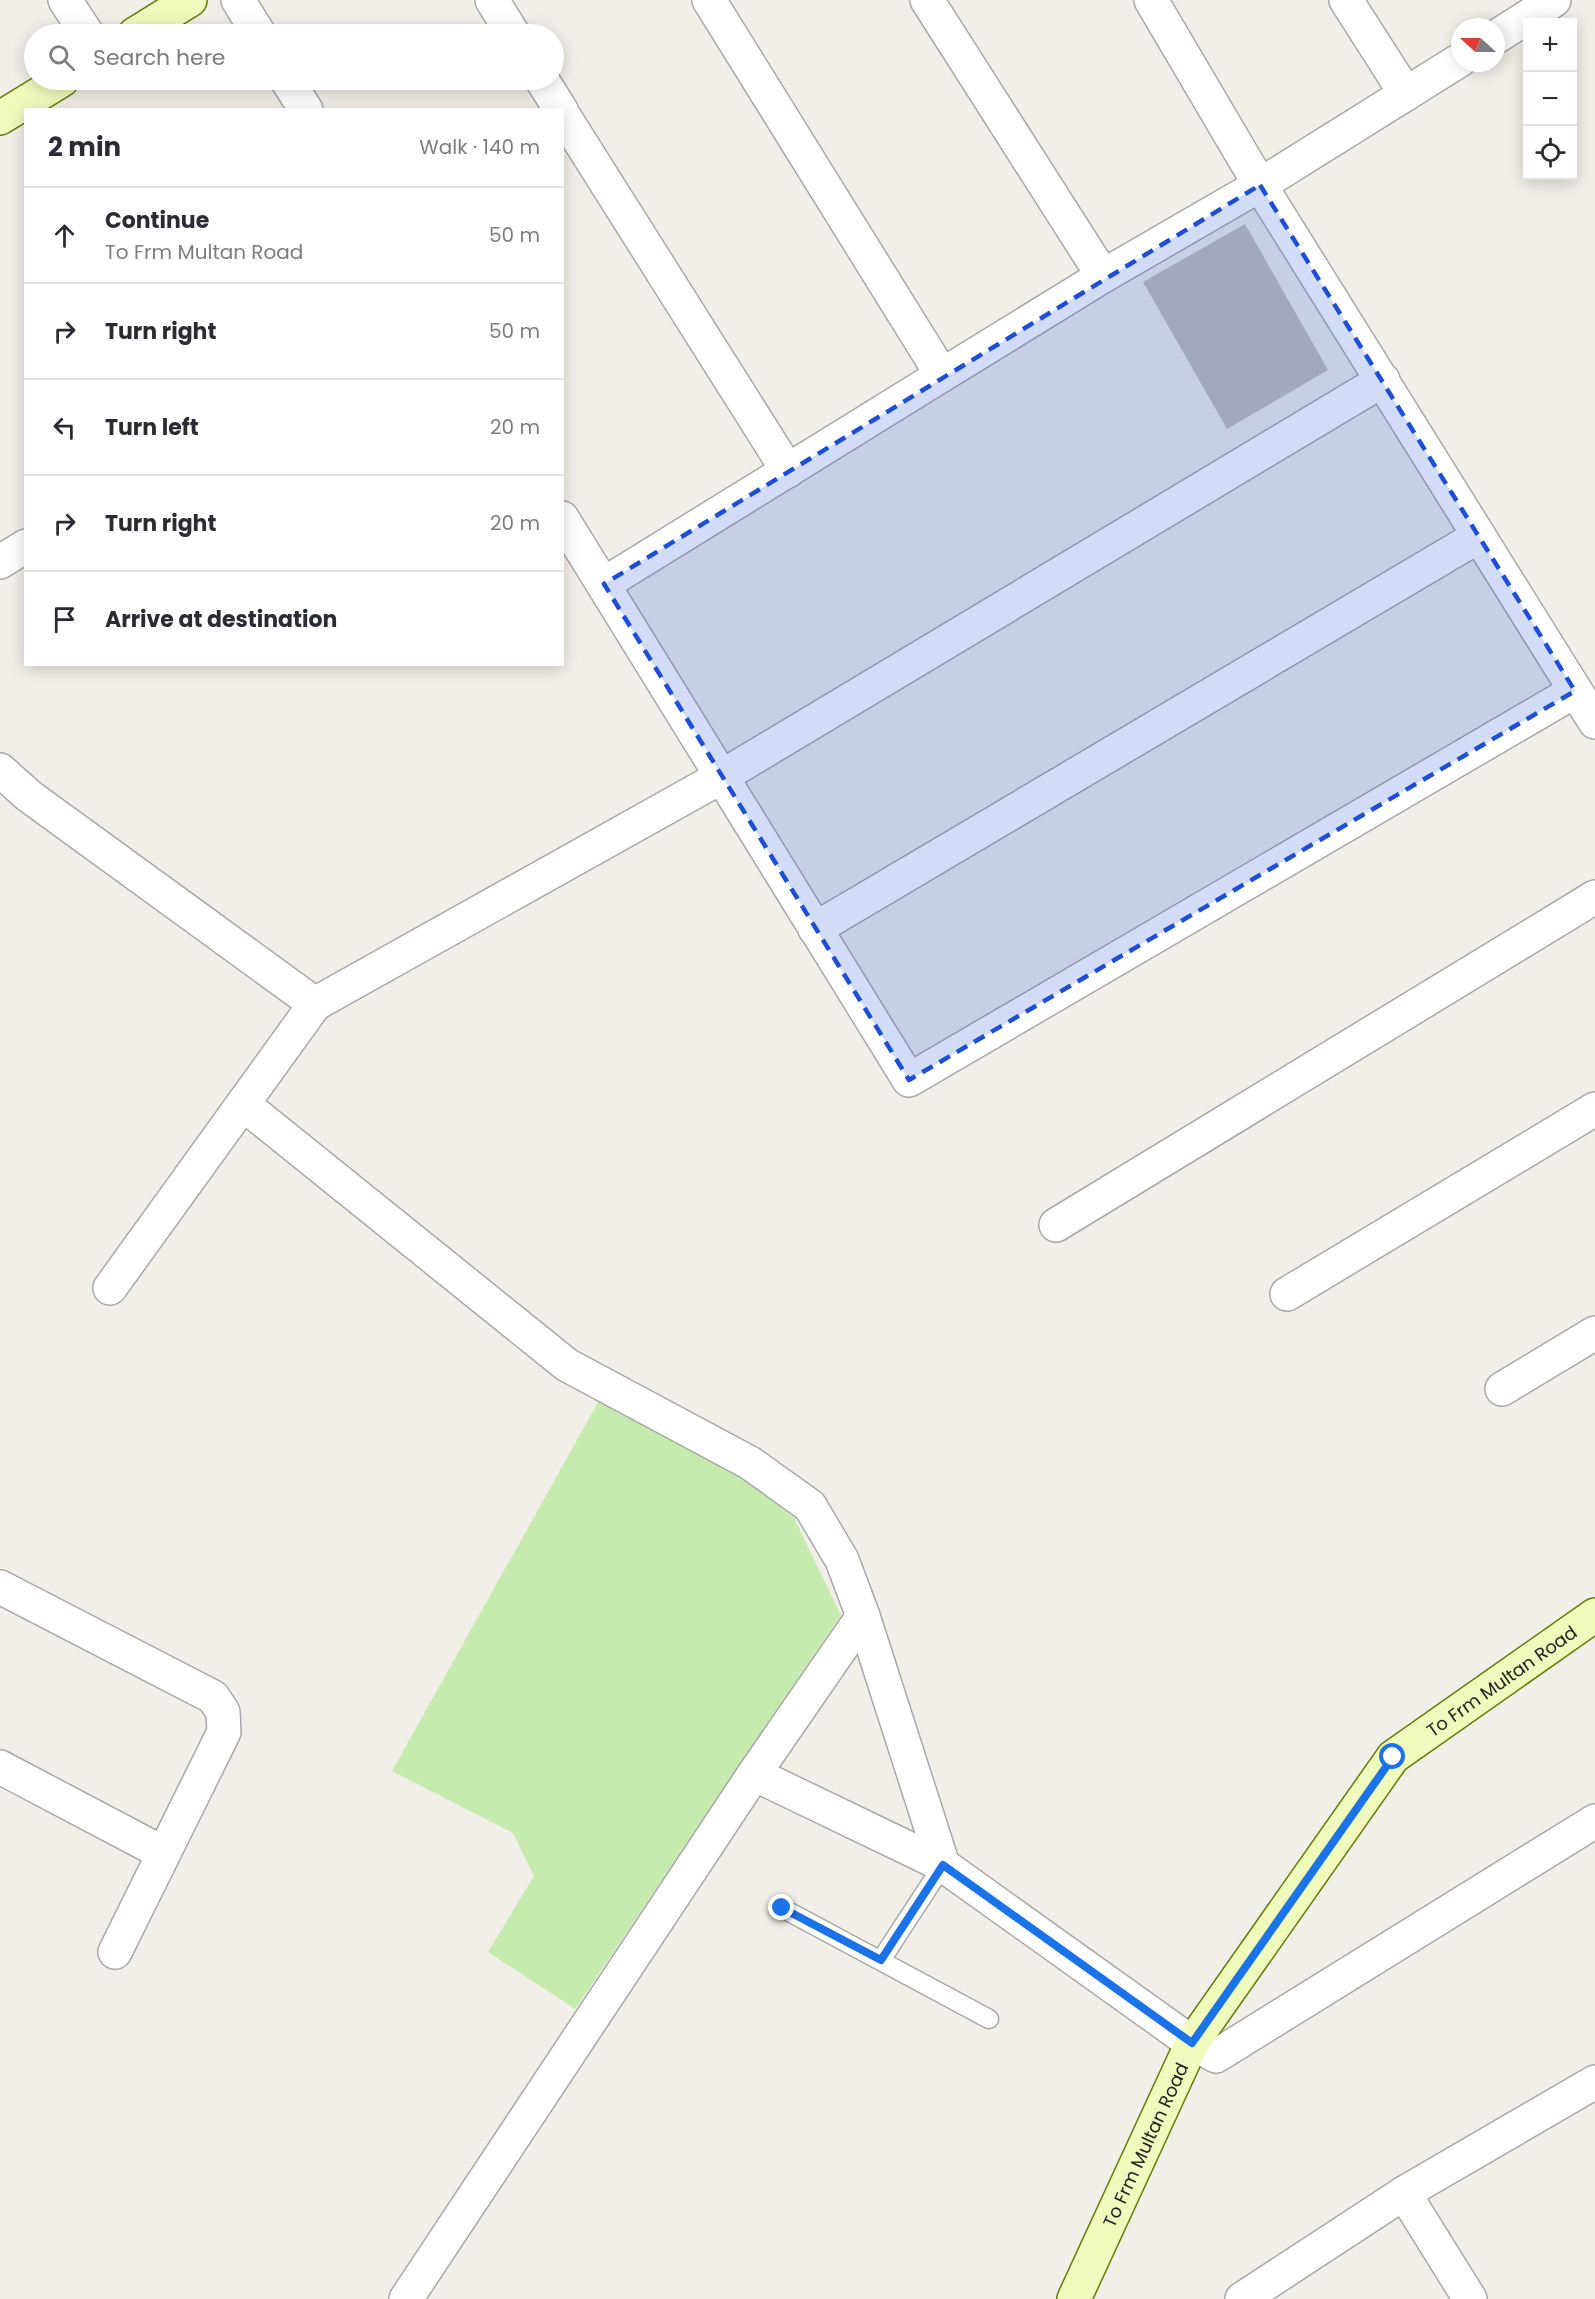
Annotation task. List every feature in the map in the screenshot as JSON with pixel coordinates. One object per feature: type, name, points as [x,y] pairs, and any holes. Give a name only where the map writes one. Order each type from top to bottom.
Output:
[{"type":"street","points":[[65,0],[81,24]]},
{"type":"street","points":[[151,24],[190,0]]},
{"type":"street","points":[[238,0],[253,24]]},
{"type":"street","points":[[492,0],[507,24]]},
{"type":"street","points":[[709,0],[942,375]]},
{"type":"street","points":[[927,0],[1103,276]]},
{"type":"street","points":[[1151,0],[1260,185],[1595,722]]},
{"type":"street","points":[[1346,0],[1406,94]]},
{"type":"street","points":[[1505,31],[1554,0]]},
{"type":"street","points":[[604,584],[1103,276],[1260,185],[1451,66]]},
{"type":"street","points":[[0,118],[46,90]]},
{"type":"street","points":[[293,90],[305,108]]},
{"type":"street","points":[[548,90],[560,108]]},
{"type":"street","points":[[564,114],[788,471]]},
{"type":"street","points":[[110,1288],[315,1004],[721,777],[1383,380]]},
{"type":"street","points":[[564,521],[909,1080],[1575,691]]},
{"type":"street","points":[[815,928],[1479,536]]},
{"type":"street","points":[[0,562],[24,547]]},
{"type":"street","points":[[0,770],[29,796],[315,1004]]},
{"type":"street","points":[[1056,1225],[1595,897]]},
{"type":"street","points":[[243,1104],[567,1365],[750,1462],[810,1506],[842,1560],[943,1865]]},
{"type":"street","points":[[1287,1294],[1595,1109]]},
{"type":"street","points":[[1502,1389],[1595,1333]]},
{"type":"street","points":[[0,1587],[213,1697],[223,1712],[224,1732],[115,1952]]},
{"type":"street","points":[[406,2299],[754,1774],[862,1616]]},
{"type":"street","name":"To Frm Multan Road","points":[[1074,2299],[1192,2043],[1393,1757],[1594,1618]]},
{"type":"street","points":[[0,1767],[164,1854]]},
{"type":"street","points":[[754,1774],[943,1865],[1192,2043],[1216,2056],[1595,1821]]},
{"type":"street","points":[[1242,2299],[1404,2193],[1590,2096]]},
{"type":"street","points":[[1404,2193],[1470,2299]]},
{"type":"lane","points":[[881,1960],[943,1865]]},
{"type":"lane","points":[[782,1908],[990,2019]]},
{"type":"highlighted area","points":[[1260,185],[1575,691],[909,1080],[604,584]]},
{"type":"green space","points":[[601,1397],[732,1469],[794,1518],[841,1615],[575,2009],[488,1952],[534,1876],[513,1833],[392,1771]]},
{"type":"building","points":[[1245,224],[1328,370],[1227,429],[1143,282]]},
{"type":"route","points":[[782,1908],[881,1960],[943,1865],[1158,2021],[1192,2043],[1393,1757]]}]
